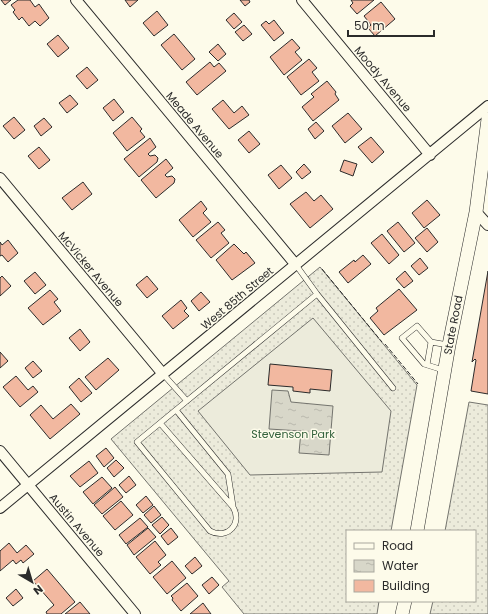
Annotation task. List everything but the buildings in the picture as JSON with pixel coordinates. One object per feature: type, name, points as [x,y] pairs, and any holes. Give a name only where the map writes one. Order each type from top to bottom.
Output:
[{"type":"street","name":"Meade Avenue","points":[[76,0],[296,265]]},
{"type":"street","name":"Moody Avenue","points":[[302,0],[430,155]]},
{"type":"street","name":"West 85th Street","points":[[0,508],[488,106]]},
{"type":"street","name":"State Road","points":[[417,530],[444,370],[476,212],[488,119]]},
{"type":"street","name":"McVicker Avenue","points":[[0,178],[164,374]]},
{"type":"street","points":[[476,212],[488,225]]},
{"type":"street","name":"Austin Avenue","points":[[0,451],[135,614]]},
{"type":"street","points":[[402,614],[405,602]]},
{"type":"lane","points":[[296,265],[317,294],[393,388]]},
{"type":"lane","points":[[176,410],[228,474],[233,507],[237,517],[236,522],[230,531],[220,534],[210,531],[137,442],[317,294]]},
{"type":"lane","points":[[444,370],[424,364],[402,338],[417,326],[431,342],[449,345]]},
{"type":"lane","points":[[427,365],[431,342]]},
{"type":"lane","points":[[164,374],[187,401]]},
{"type":"lane","points":[[160,423],[233,507]]},
{"type":"green space","name":"Stevenson Park","points":[[320,267],[417,385],[391,530],[346,530],[346,602],[379,602],[377,614],[244,614],[222,587],[229,581],[111,439]]},
{"type":"green space","points":[[313,318],[391,411],[382,472],[250,475],[198,411]]},
{"type":"green space","points":[[469,402],[488,405],[488,614],[430,614],[433,602],[476,602],[476,530],[445,530]]},
{"type":"water","points":[[272,390],[288,391],[291,402],[333,406],[329,455],[299,453],[301,431],[269,429]]},
{"type":"fence","points":[[322,269],[382,342]]},
{"type":"fence","points":[[385,344],[418,384]]}]
